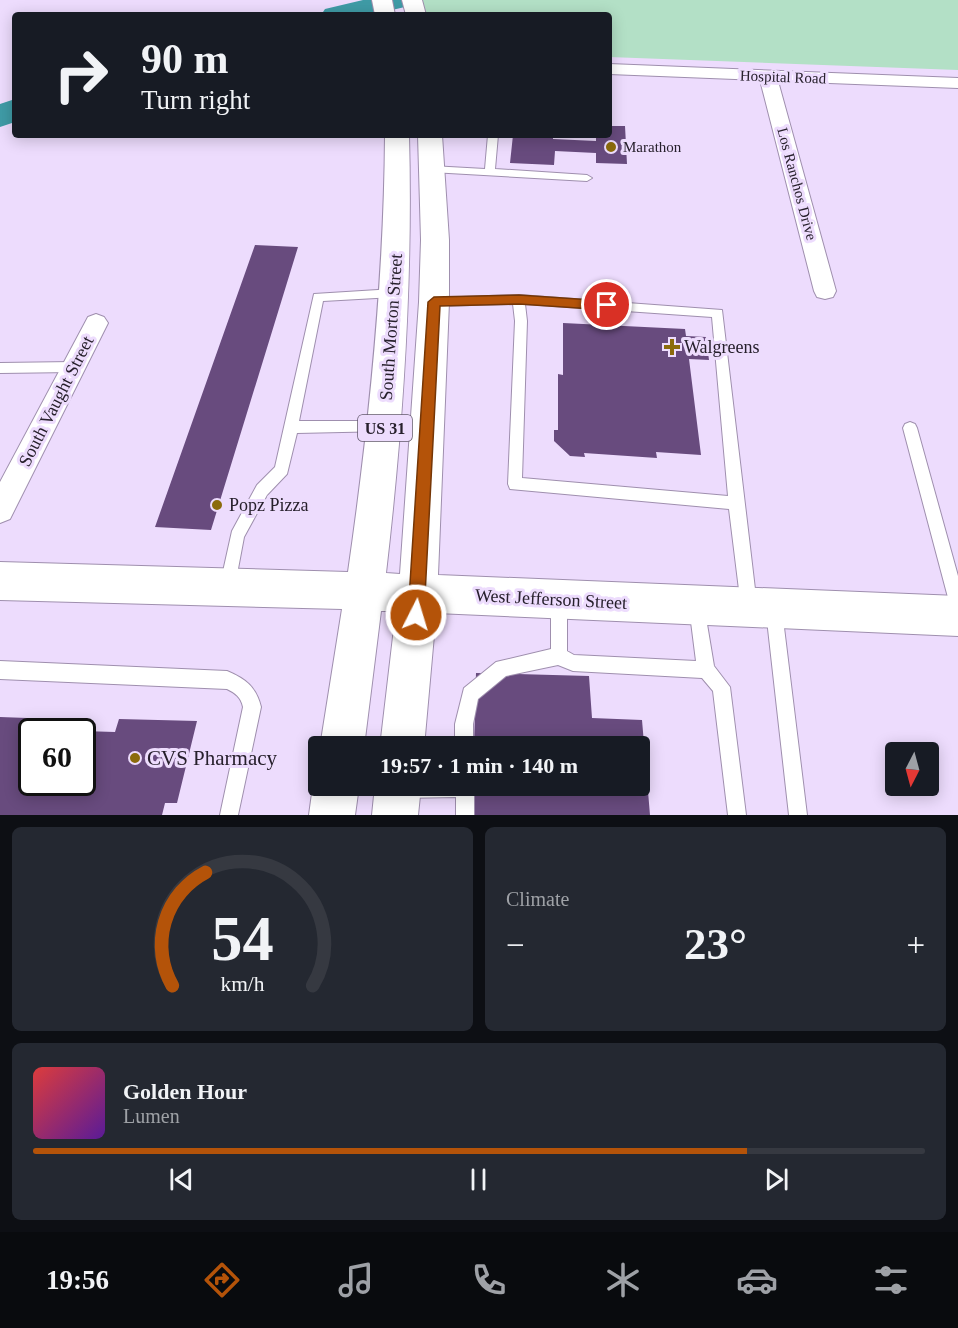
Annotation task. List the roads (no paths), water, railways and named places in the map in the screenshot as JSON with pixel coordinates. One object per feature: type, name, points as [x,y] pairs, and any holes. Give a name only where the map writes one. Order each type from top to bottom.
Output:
[{"type":"main road","name":"South Morton Street","points":[[364,591],[385,427],[394,292],[397,138]]},
{"type":"main road","name":"US 31","points":[[403,736],[418,593],[434,302],[435,240],[430,138]]},
{"type":"main road","name":"West Jefferson Street","points":[[0,581],[364,591],[958,616]]},
{"type":"main road","name":"US 31","points":[[344,736],[364,591]]},
{"type":"main road","points":[[332,815],[335,796]]},
{"type":"street","name":"Hospital Road","points":[[612,69],[958,83]]},
{"type":"street","name":"Los Ranchos Drive","points":[[768,77],[825,291]]},
{"type":"street","name":"South Vaught Street","points":[[0,510],[96,323]]},
{"type":"lane","points":[[490,172],[493,138]]},
{"type":"lane","points":[[431,169],[587,178]]},
{"type":"lane","points":[[227,586],[237,536],[262,490],[282,470],[318,297],[394,292]]},
{"type":"lane","points":[[519,299],[521,321],[515,484],[736,503]]},
{"type":"lane","points":[[434,302],[519,299],[717,313],[736,503],[762,609],[798,815]]},
{"type":"lane","points":[[0,368],[73,368]]},
{"type":"lane","points":[[291,427],[385,427]]},
{"type":"lane","points":[[910,428],[958,605]]},
{"type":"lane","points":[[559,600],[559,656]]},
{"type":"lane","points":[[697,606],[706,670],[721,687],[737,815]]},
{"type":"lane","points":[[464,736],[470,694],[502,668],[559,656],[573,663],[706,670]]},
{"type":"lane","points":[[0,670],[227,680],[241,686],[250,694],[252,707],[229,815]]},
{"type":"lane","points":[[465,796],[465,815]]},
{"type":"waterway","points":[[348,12],[399,0]]},
{"type":"waterway","points":[[0,117],[12,111]]},
{"type":"place","name":"Marathon","points":[[611,147]]},
{"type":"place","name":"Walgreens","points":[[672,347]]},
{"type":"place","name":"Popz Pizza","points":[[217,505]]},
{"type":"place","name":"CVS Pharmacy","points":[[135,758]]}]
